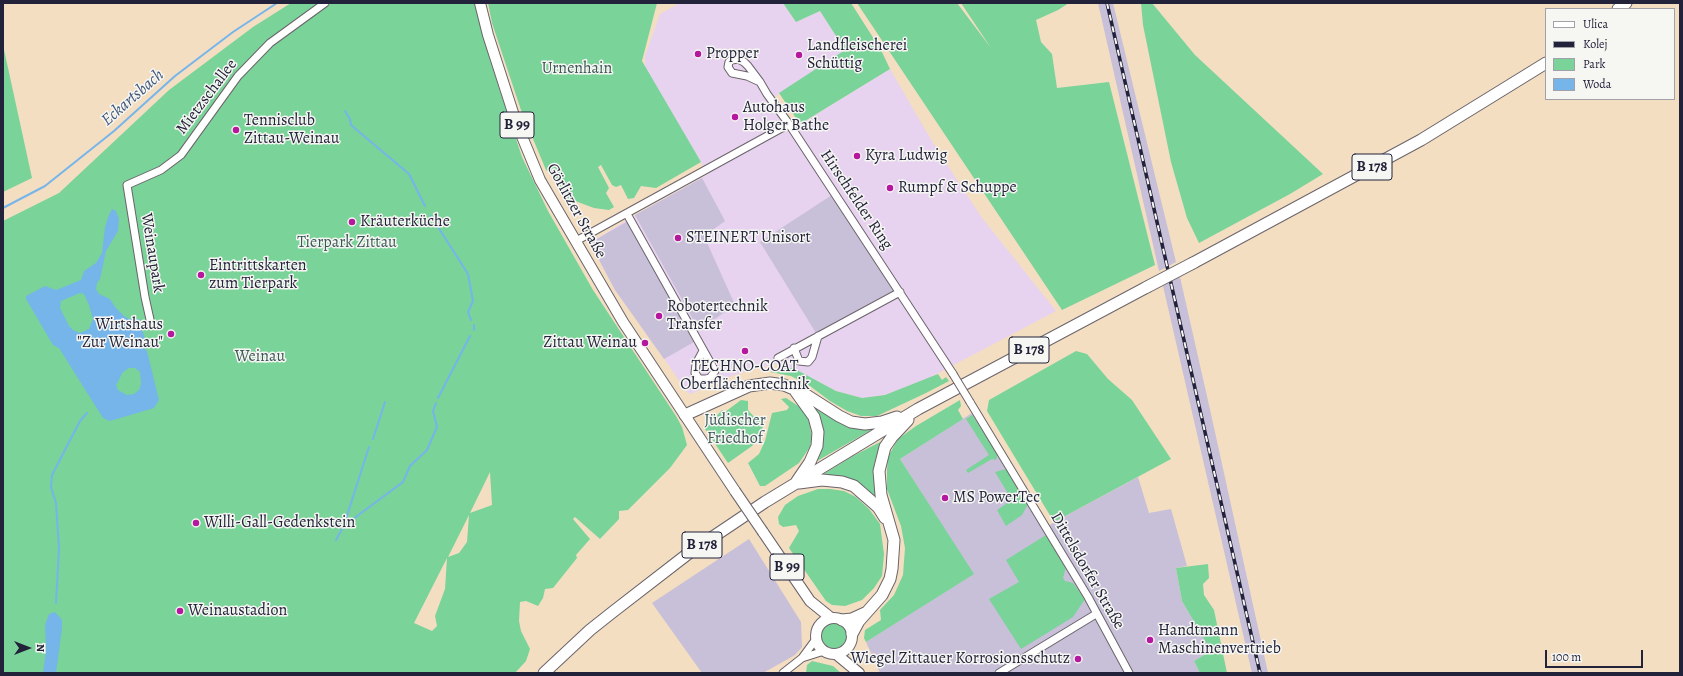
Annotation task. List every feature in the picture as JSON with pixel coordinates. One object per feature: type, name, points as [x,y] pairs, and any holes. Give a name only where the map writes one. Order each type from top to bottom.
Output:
[{"type":"highway","name":"B 178","points":[[544,673],[590,630],[689,553],[795,484],[918,409],[1421,140],[1545,64]]},
{"type":"highway","points":[[685,415],[749,386],[770,383],[784,385],[814,399],[838,416],[851,422],[865,424],[882,422],[918,409]]},
{"type":"highway","points":[[795,390],[814,417],[818,432],[817,446],[810,462],[795,484]]},
{"type":"highway","points":[[852,634],[866,613],[878,600],[890,579],[894,559],[894,540],[880,486],[879,472],[883,454],[892,437],[918,409]]},
{"type":"highway","points":[[795,484],[822,480],[842,482],[854,486],[878,507],[890,525]]},
{"type":"highway","points":[[842,620],[866,613]]},
{"type":"main road","name":"Görlitzer Straße","points":[[480,3],[488,35],[526,149],[540,180],[623,322],[685,415]]},
{"type":"main road","name":"B 99","points":[[685,415],[810,601],[819,626]]},
{"type":"main road","name":"B 99","points":[[810,601],[831,618]]},
{"type":"main road","points":[[831,618],[842,620],[849,626],[852,634],[849,646],[859,673],[843,658],[836,654],[824,651],[818,644],[816,638],[819,626],[822,622],[831,618]]},
{"type":"main road","points":[[836,654],[845,650],[849,646]]},
{"type":"street","name":"Mietzschallee","points":[[127,186],[161,170],[181,155],[238,76],[270,44],[324,3]]},
{"type":"street","name":"Hirschfelder Ring","points":[[760,82],[953,374]]},
{"type":"street","points":[[576,242],[789,124]]},
{"type":"street","name":"Weinaupark","points":[[127,186],[144,297],[151,324]]},
{"type":"street","points":[[627,214],[703,351]]},
{"type":"street","points":[[778,358],[900,292]]},
{"type":"street","points":[[794,348],[799,361],[808,362],[812,357],[818,336]]},
{"type":"street","name":"Dittelsdorfer Straße","points":[[953,374],[1130,673]]},
{"type":"street","points":[[999,673],[1096,614]]},
{"type":"street","points":[[783,673],[802,658],[816,638]]},
{"type":"street","points":[[802,658],[824,651]]},
{"type":"street","points":[[792,666],[797,673]]},
{"type":"shaded area","points":[[680,3],[783,3],[796,22],[820,11],[845,50],[768,101],[789,131],[890,69],[933,143],[982,218],[1056,311],[929,378],[885,395],[862,398],[836,391],[795,369],[774,364],[731,376],[691,394],[686,391],[651,339],[615,290],[590,243],[635,215],[708,174],[645,68],[645,56],[660,14]]},
{"type":"shaded area","points":[[1098,3],[1113,3],[1176,262],[1159,271]]},
{"type":"shaded area","points":[[702,178],[725,221],[704,236],[735,305],[699,330],[635,215]]},
{"type":"shaded area","points":[[832,195],[894,290],[816,333],[760,242]]},
{"type":"shaded area","points":[[628,221],[694,342],[664,359],[615,290],[590,243]]},
{"type":"shaded area","points":[[1180,277],[1268,673],[1252,673],[1163,286]]},
{"type":"shaded area","points":[[972,413],[1043,530],[1054,522],[1138,477],[1149,513],[1171,509],[1187,566],[1176,568],[1182,601],[1211,651],[1194,661],[1200,673],[880,673],[866,642],[973,574],[900,459]]},
{"type":"shaded area","points":[[749,539],[801,622],[802,647],[795,655],[763,673],[702,673],[652,603]]},
{"type":"green space","name":"Weinau","points":[[291,3],[476,3],[478,16],[499,88],[522,157],[548,211],[593,290],[682,427],[687,445],[670,468],[628,510],[619,511],[619,519],[600,539],[575,517],[573,519],[590,539],[576,555],[577,558],[553,588],[545,589],[543,598],[538,606],[526,601],[520,602],[519,621],[521,631],[530,649],[526,661],[515,673],[3,673],[3,221],[59,193],[169,90],[253,27]],"holes":[[[490,472],[492,505],[470,513]],[[469,515],[467,542],[459,553],[448,557]],[[447,558],[445,589],[435,616],[437,626],[432,631],[414,623]]]},
{"type":"green space","name":"Urnenhain","points":[[488,3],[657,3],[642,61],[701,162],[656,188],[641,186],[634,198],[628,199],[621,185],[616,187],[612,185],[601,165],[598,167],[609,188],[606,193],[614,207],[609,210],[594,208],[567,198],[554,175],[546,170],[521,110],[492,23]]},
{"type":"green space","points":[[783,3],[851,3],[881,50],[890,69],[800,124],[779,93],[845,50],[820,11],[796,22]]},
{"type":"green space","points":[[857,3],[957,3],[991,48],[961,3],[1069,3],[1036,20],[1041,42],[1052,54],[1057,88],[1109,82],[1155,265],[1062,310]]},
{"type":"green space","points":[[1141,3],[1152,3],[1195,55],[1323,174],[1290,194],[1199,243],[1187,218],[1171,162],[1143,25]]},
{"type":"green space","points":[[3,45],[32,178],[3,192]]},
{"type":"green space","points":[[1076,351],[1087,354],[1108,379],[1132,400],[1171,459],[1054,522],[987,411],[989,400]]},
{"type":"green space","points":[[783,366],[795,369],[836,391],[862,398],[885,395],[938,374],[942,380],[946,377],[949,381],[877,416],[861,416],[847,411],[830,401],[810,386],[791,376],[770,372]]},
{"type":"green space","points":[[786,398],[803,409],[809,422],[812,437],[810,447],[799,463],[765,486],[760,486],[748,463],[759,454],[765,441],[772,413],[787,410],[789,407],[781,399]]},
{"type":"green space","name":"Jüdischer Friedhof","points":[[741,400],[748,401],[748,410],[755,418],[759,416],[763,429],[759,439],[752,446],[728,463],[703,426],[714,419],[722,410],[725,412]]},
{"type":"green space","points":[[960,400],[961,406],[958,410],[963,419],[900,459],[974,574],[866,642],[864,638],[865,630],[881,620],[880,610],[894,595],[903,575],[905,548],[901,526],[887,489],[888,457],[898,439],[916,426]]},
{"type":"green space","points":[[810,402],[871,428],[871,430],[817,461]]},
{"type":"green space","points":[[972,415],[998,454],[996,460],[992,459],[968,473],[966,470],[989,455],[966,419]]},
{"type":"green space","points":[[884,440],[878,450],[874,465],[876,500],[867,489],[856,484],[819,477],[853,456]]},
{"type":"green space","points":[[1006,469],[1028,504],[1022,515],[1006,526],[997,510],[1012,500],[995,472]]},
{"type":"green space","points":[[818,489],[844,491],[856,497],[869,509],[880,524],[884,554],[882,576],[874,588],[862,600],[845,606],[832,605],[826,601],[789,548],[799,531],[796,525],[783,527],[779,524],[778,517],[785,505],[798,496]]},
{"type":"green space","points":[[1046,535],[1066,567],[1063,578],[1065,581],[1073,583],[1085,599],[1073,617],[1021,649],[989,599],[1019,582],[1006,560]]},
{"type":"green space","points":[[1208,564],[1209,578],[1203,584],[1204,595],[1214,610],[1227,673],[1200,673],[1194,661],[1211,651],[1182,601],[1176,568]]},
{"type":"green space","points":[[833,621],[843,625],[847,635],[843,645],[833,649],[823,645],[819,635],[823,625]]},
{"type":"green space","points":[[812,661],[833,666],[841,673],[806,673],[807,665]]},
{"type":"water","points":[[112,209],[116,211],[119,219],[118,231],[106,251],[100,279],[97,283],[96,289],[99,294],[110,299],[115,307],[124,316],[129,319],[139,319],[146,343],[145,349],[147,351],[159,400],[154,408],[110,421],[103,418],[59,348],[53,345],[26,299],[26,296],[45,286],[56,290],[81,280],[84,271],[96,263],[102,253],[105,227]],"holes":[[[80,293],[84,294],[93,319],[89,329],[80,333],[73,330],[69,326],[60,308],[61,301]],[[129,368],[135,368],[140,372],[141,384],[139,390],[134,394],[127,395],[118,390],[116,385],[123,372]]]},
{"type":"water","points":[[55,612],[62,620],[56,673],[43,673],[46,650],[45,625],[49,614]]},
{"type":"waterway","name":"Eckartsbach","points":[[3,208],[45,186],[114,131],[175,76],[233,32],[277,3]]},
{"type":"waterway","points":[[345,111],[350,119],[351,125],[409,174],[425,206]]},
{"type":"waterway","points":[[431,216],[468,274],[473,301],[468,312],[471,320]]},
{"type":"waterway","points":[[474,325],[474,330]]},
{"type":"waterway","points":[[438,398],[470,336]]},
{"type":"waterway","points":[[373,439],[385,402]]},
{"type":"waterway","points":[[336,540],[342,529],[357,516],[403,482],[410,466],[427,450],[437,427],[433,411],[436,403]]},
{"type":"waterway","points":[[56,603],[59,549],[56,503],[51,487],[52,475],[80,421],[87,413]]},
{"type":"waterway","points":[[343,528],[369,447]]},
{"type":"railway","points":[[1107,3],[1260,673]]},
{"type":"place","name":"Propper","points":[[698,54]]},
{"type":"place","name":"Landfleischerei Schüttig","points":[[799,55]]},
{"type":"place","name":"Autohaus Holger Bathe","points":[[735,117]]},
{"type":"place","name":"Tennisclub Zittau-Weinau","points":[[236,130]]},
{"type":"place","name":"Kyra Ludwig","points":[[857,156]]},
{"type":"place","name":"Rumpf & Schuppe","points":[[890,188]]},
{"type":"place","name":"Kräuterküche","points":[[352,222]]},
{"type":"place","name":"STEINERT Unisort","points":[[678,238]]},
{"type":"place","name":"Eintrittskarten zum Tierpark","points":[[201,275]]},
{"type":"place","name":"Robotertechnik Transfer","points":[[659,316]]},
{"type":"place","name":"Wirtshaus \"Zur Weinau\"","points":[[171,334]]},
{"type":"place","name":"Zittau Weinau","points":[[645,343]]},
{"type":"place","name":"TECHNO-COAT Oberflächentechnik","points":[[745,351]]},
{"type":"place","name":"MS PowerTec","points":[[945,498]]},
{"type":"place","name":"Willi-Gall-Gedenkstein","points":[[196,523]]},
{"type":"place","name":"Weinaustadion","points":[[180,611]]},
{"type":"place","name":"Handtmann Maschinenvertrieb","points":[[1150,640]]},
{"type":"place","name":"Wiegel Zittauer Korrosionsschutz","points":[[1078,659]]},
{"type":"park label","name":"Tierpark Zittau","points":[[347,243]]}]
